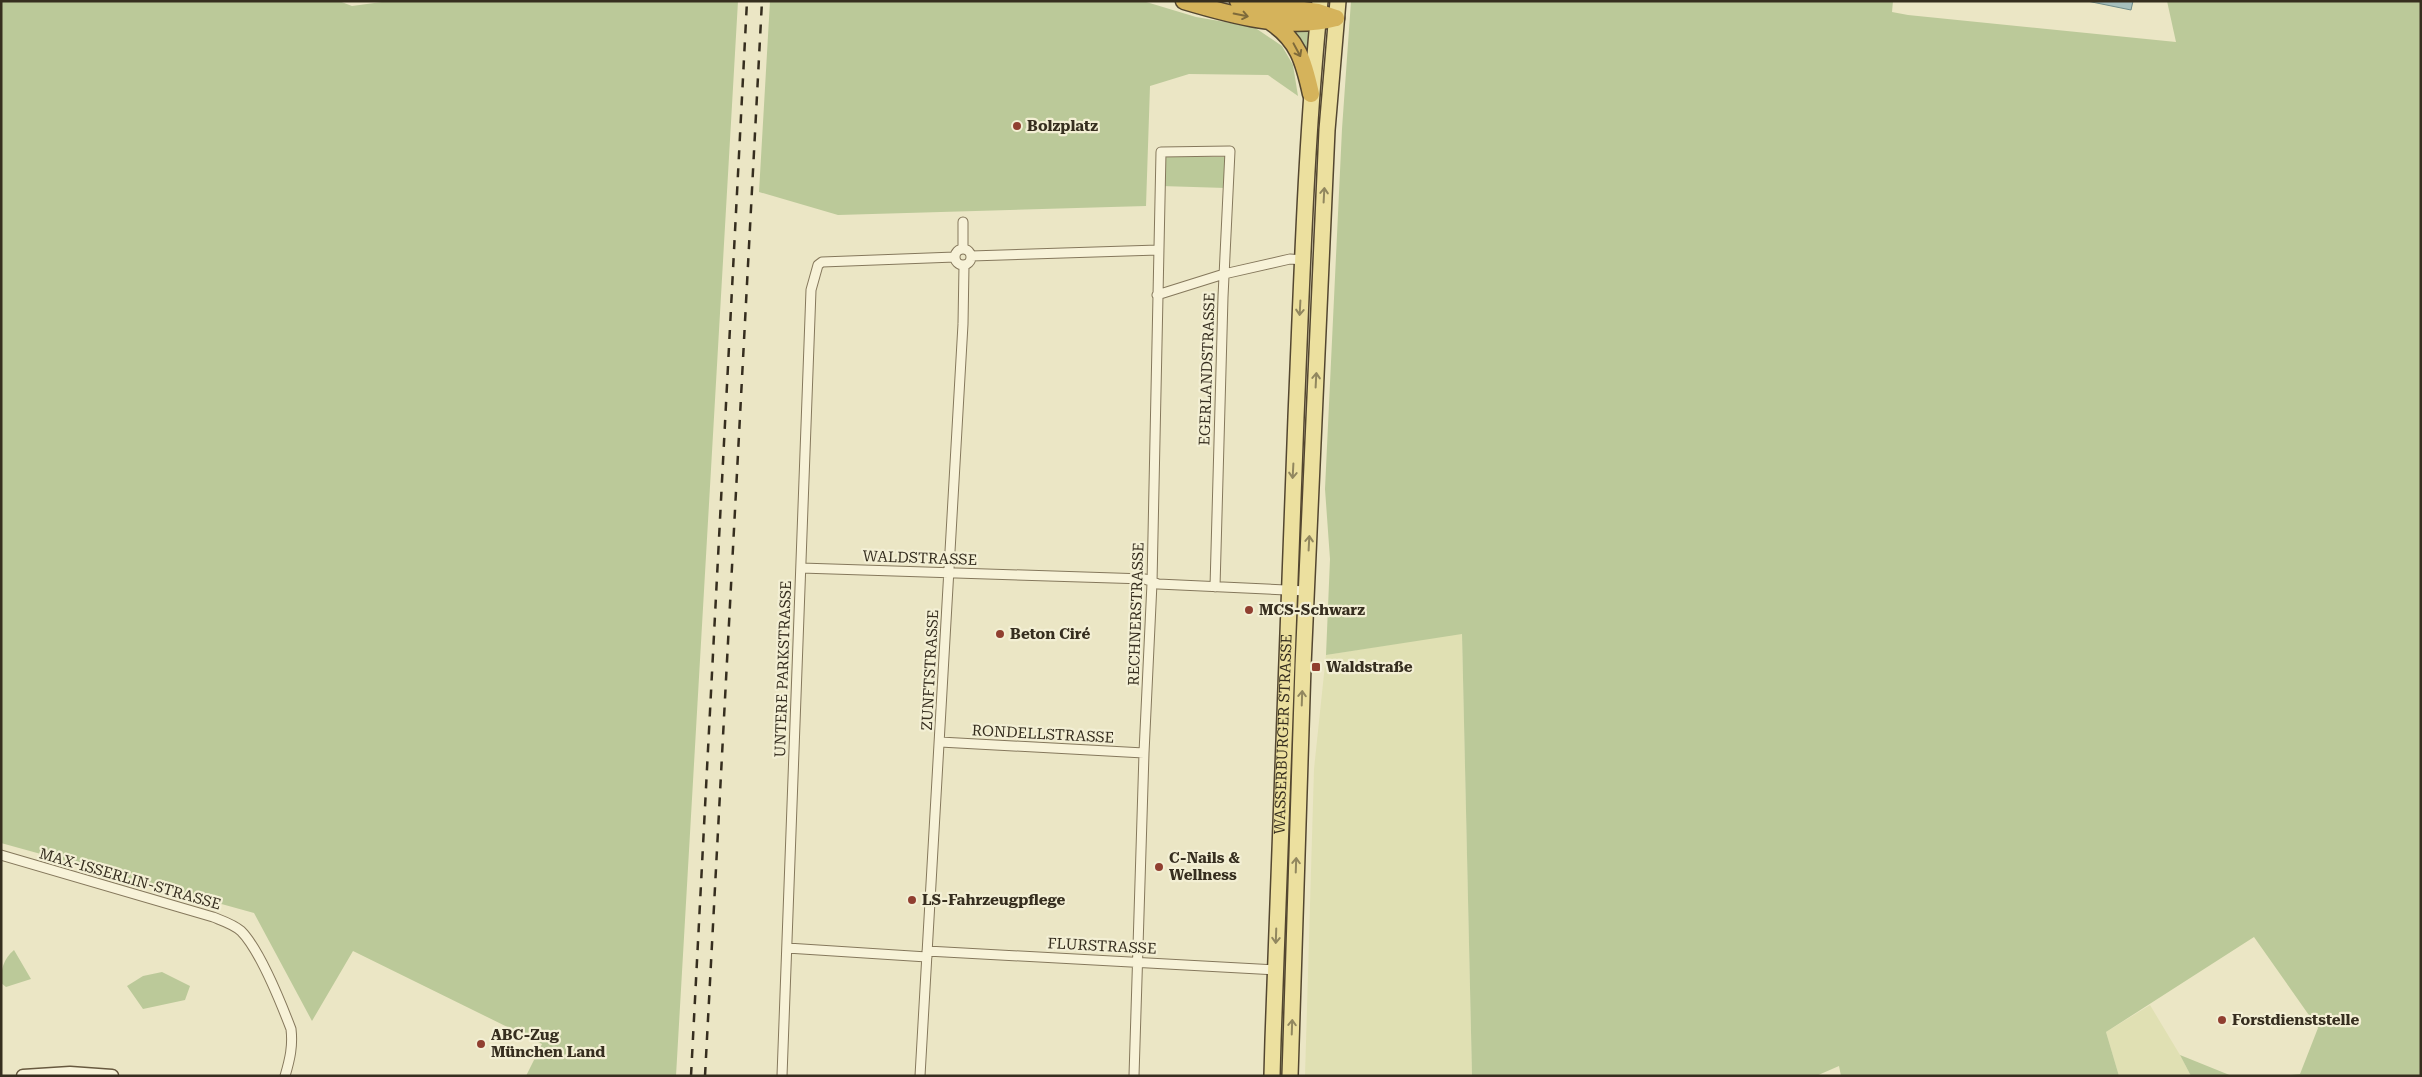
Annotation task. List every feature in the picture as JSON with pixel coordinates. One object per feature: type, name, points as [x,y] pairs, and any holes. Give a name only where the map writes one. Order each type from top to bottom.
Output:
[{"type":"highway","points":[[1184,1],[1318,12],[1336,18]]},
{"type":"highway","points":[[1238,1],[1266,8],[1290,37],[1302,59],[1311,94]]},
{"type":"main road","name":"WASSERBURGER STRASSE","points":[[1290,1076],[1307,592],[1322,244],[1338,1]]},
{"type":"main road","name":"WASSERBURGER STRASSE","points":[[1272,1076],[1288,590],[1302,260],[1311,94],[1318,12]]},
{"type":"main road","points":[[23,1076],[61,1074],[112,1076]]},
{"type":"street","name":"RECHNERSTRASSE","points":[[1134,1076],[1144,753],[1152,583],[1160,154],[1162,152],[1230,151]]},
{"type":"street","name":"EGERLANDSTRASSE","points":[[1215,587],[1224,274],[1230,151]]},
{"type":"street","points":[[963,222],[963,249]]},
{"type":"street","points":[[963,249],[968,251],[971,256],[969,262],[964,266],[957,263],[954,257],[957,251],[963,249]]},
{"type":"street","points":[[971,256],[1158,250]]},
{"type":"street","name":"UNTERE PARKSTRASSE","points":[[782,1076],[810,296],[818,265],[831,261],[954,257]]},
{"type":"street","points":[[1157,296],[1224,274],[1290,259],[1302,260]]},
{"type":"street","name":"ZUNFTSTRASSE","points":[[920,1076],[964,301],[964,266]]},
{"type":"street","name":"WALDSTRASSE","points":[[801,568],[1145,579],[1152,583],[1307,592]]},
{"type":"street","name":"RONDELLSTRASSE","points":[[940,742],[1144,753]]},
{"type":"street","name":"MAX-ISSERLIN-STRASSE","points":[[1,855],[232,924],[254,949],[290,1029],[292,1042],[291,1057],[285,1076]]},
{"type":"street","name":"FLURSTRASSE","points":[[787,948],[1137,962],[1275,970]]},
{"type":"green space","points":[[1,1],[339,1],[352,6],[389,1],[738,1],[676,1076],[526,1076],[542,1044],[353,951],[312,1021],[254,913],[1,843]]},
{"type":"green space","points":[[770,1],[1143,1],[1196,17],[1254,27],[1282,46],[1293,65],[1298,96],[1268,75],[1189,74],[1150,86],[1146,206],[838,215],[759,192]]},
{"type":"green space","points":[[1351,1],[1893,1],[1892,12],[1908,15],[2176,42],[2167,1],[2421,1],[2421,1076],[2282,1076],[2300,1074],[2318,1028],[2254,937],[2106,1032],[2119,1076],[1841,1076],[1839,1066],[1816,1076],[1472,1076],[1462,634],[1326,655],[1330,559],[1325,489],[1342,129]]},
{"type":"green space","points":[[1285,28],[1310,30],[1308,61]]},
{"type":"green space","points":[[1162,156],[1227,157],[1226,188],[1161,186]]},
{"type":"green space","points":[[1462,633],[1472,1076],[1305,1076],[1314,769],[1326,655]]},
{"type":"green space","points":[[1291,678],[1294,707],[1283,1076],[1277,1076]]},
{"type":"green space","points":[[14,950],[31,979],[6,987],[1,983],[2,969],[7,957]]},
{"type":"green space","points":[[162,972],[190,986],[185,1000],[143,1009],[127,986],[143,976]]},
{"type":"green space","points":[[2150,1005],[2191,1076],[2119,1076],[2106,1032]]},
{"type":"green space","points":[[2180,1055],[2232,1076],[2191,1076]]},
{"type":"water","points":[[2087,1],[2133,1],[2131,10]]},
{"type":"railway","points":[[691,1076],[747,1]]},
{"type":"railway","points":[[705,1076],[762,1]]},
{"type":"place","name":"Bolzplatz","points":[[1017,126]]},
{"type":"place","name":"MCS-Schwarz","points":[[1249,610]]},
{"type":"place","name":"Beton Ciré","points":[[1000,634]]},
{"type":"place","name":"Waldstraße","points":[[1316,667]]},
{"type":"place","name":"C-Nails & Wellness","points":[[1159,867]]},
{"type":"place","name":"LS-Fahrzeugpflege","points":[[912,900]]},
{"type":"place","name":"Forstdienststelle","points":[[2222,1020]]},
{"type":"place","name":"ABC-Zug München Land","points":[[481,1044]]}]
